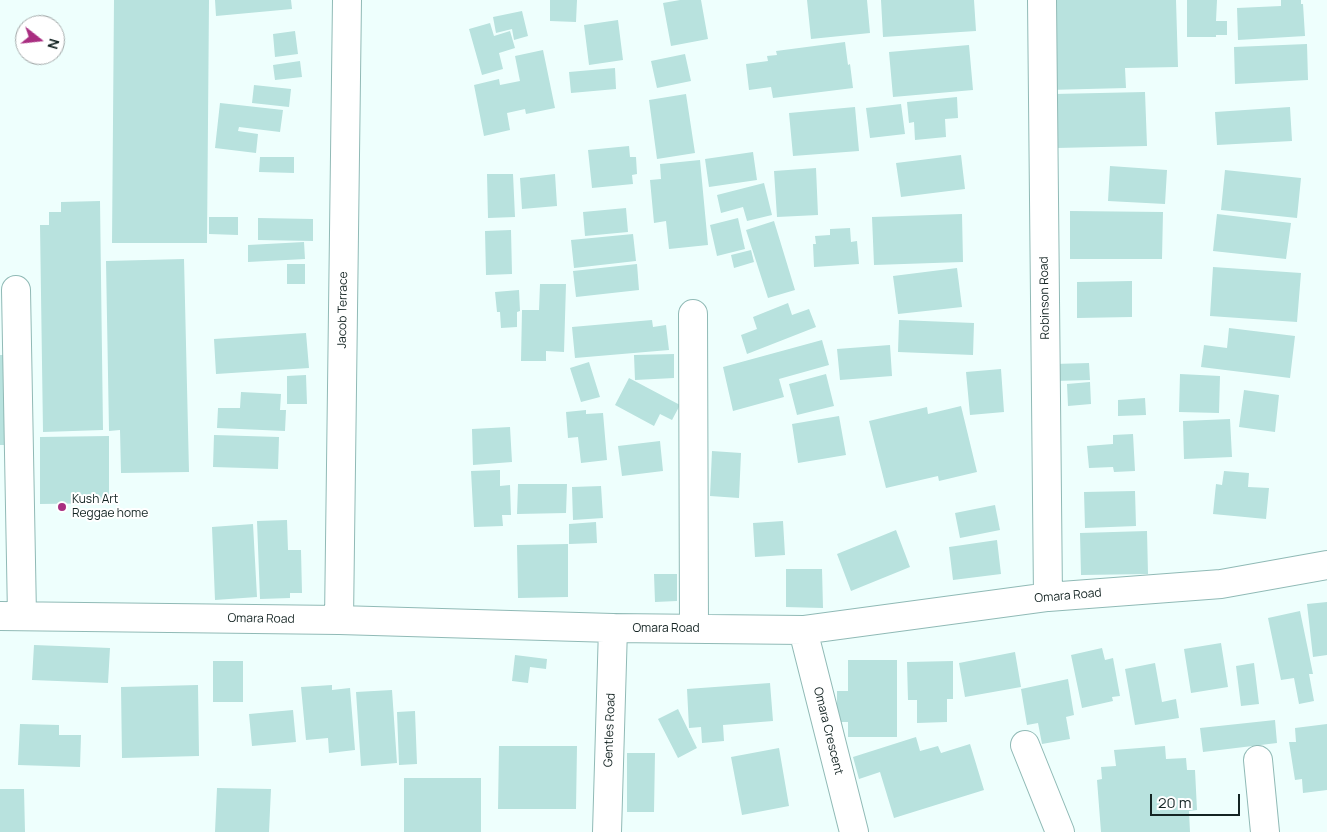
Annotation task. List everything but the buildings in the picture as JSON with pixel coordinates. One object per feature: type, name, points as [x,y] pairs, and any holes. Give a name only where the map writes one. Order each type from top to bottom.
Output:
[{"type":"street","name":"Jacob Terrace","points":[[339,620],[347,0]]},
{"type":"street","name":"Robinson Road","points":[[1042,0],[1048,597]]},
{"type":"street","points":[[11,616],[16,290]]},
{"type":"street","points":[[693,314],[694,629]]},
{"type":"street","name":"Omara Road","points":[[11,616],[339,620],[613,628],[803,630],[1048,597],[1221,584],[1327,565]]},
{"type":"street","name":"Gentles Road","points":[[607,832],[613,628]]},
{"type":"street","name":"Omara Crescent","points":[[803,630],[854,832]]},
{"type":"street","points":[[1025,746],[1060,832]]},
{"type":"street","points":[[1258,760],[1265,832]]},
{"type":"place","name":"Kush Art Reggae home","points":[[62,507]]}]
